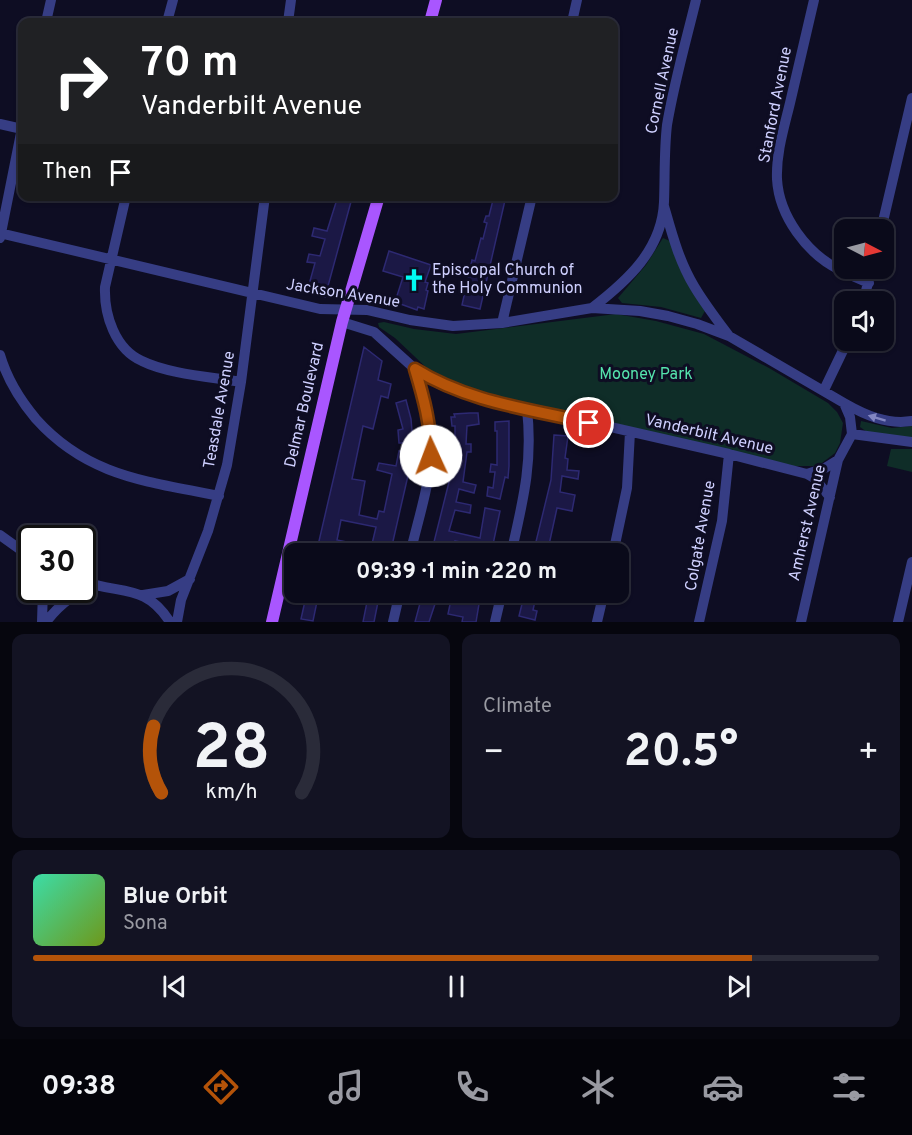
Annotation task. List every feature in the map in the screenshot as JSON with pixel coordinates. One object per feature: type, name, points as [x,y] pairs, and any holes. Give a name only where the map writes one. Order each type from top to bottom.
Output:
[{"type":"main road","points":[[431,18],[436,0]]},
{"type":"main road","name":"Delmar Boulevard","points":[[272,622],[342,322],[378,201]]},
{"type":"street","points":[[47,18],[51,0]]},
{"type":"street","points":[[168,18],[172,0]]},
{"type":"street","points":[[289,18],[291,0]]},
{"type":"street","points":[[573,18],[577,0]]},
{"type":"street","name":"Cornell Avenue","points":[[592,309],[620,286],[650,250],[658,231],[664,205],[664,160],[668,123],[696,0]]},
{"type":"street","name":"Stanford Avenue","points":[[814,0],[780,143],[777,181],[789,218],[810,247],[838,270],[869,283]]},
{"type":"street","points":[[884,219],[912,98]]},
{"type":"street","points":[[0,124],[18,128]]},
{"type":"street","points":[[0,235],[18,148]]},
{"type":"street","points":[[125,201],[105,287],[107,314],[118,339],[140,360],[155,366],[241,382]]},
{"type":"street","name":"Teasdale Avenue","points":[[177,622],[182,600],[219,496],[227,465],[254,293],[264,201]]},
{"type":"street","points":[[502,323],[531,201]]},
{"type":"street","name":"Cornell Avenue","points":[[664,205],[673,239],[686,270],[697,291],[729,336]]},
{"type":"street","name":"Jackson Avenue","points":[[0,235],[320,309],[366,310],[410,320],[453,326],[502,323],[592,309],[640,311],[668,316],[729,336],[844,403],[878,419],[898,422],[912,421]]},
{"type":"street","points":[[866,291],[870,279]]},
{"type":"street","name":"Vanderbilt Avenue","points":[[342,322],[374,332],[415,369],[439,384],[461,393],[807,474]]},
{"type":"street","points":[[824,390],[844,351]]},
{"type":"street","points":[[0,355],[13,388],[32,414],[52,436],[72,452],[90,463],[133,478],[219,496]]},
{"type":"street","points":[[412,543],[431,456],[431,432],[426,405],[415,369]]},
{"type":"street","points":[[844,403],[850,417],[852,434],[912,442]]},
{"type":"street","points":[[513,543],[529,464],[531,437],[527,409]]},
{"type":"street","points":[[615,543],[627,488],[630,432]]},
{"type":"street","name":"Amherst Avenue","points":[[801,622],[838,460],[852,434]]},
{"type":"street","name":"Colgate Avenue","points":[[699,622],[720,531],[729,454]]},
{"type":"street","points":[[807,474],[825,468],[838,460]]},
{"type":"street","points":[[807,474],[814,478],[830,497]]},
{"type":"street","points":[[0,535],[18,548]]},
{"type":"street","points":[[898,622],[912,562]]},
{"type":"street","points":[[142,595],[168,591],[190,579]]},
{"type":"street","points":[[44,622],[63,603],[97,586],[151,599],[170,622]]},
{"type":"street","points":[[43,603],[44,622]]},
{"type":"street","points":[[393,622],[397,603]]},
{"type":"street","points":[[495,622],[499,603]]},
{"type":"street","points":[[597,622],[601,603]]},
{"type":"green space","points":[[663,238],[670,241],[705,311],[701,318],[661,307],[622,303],[618,298],[646,265]]},
{"type":"green space","name":"Mooney Park","points":[[616,314],[656,321],[704,334],[769,368],[828,403],[843,423],[840,443],[835,453],[818,466],[792,466],[483,394],[431,372],[395,338],[379,327],[378,323],[384,322],[414,329],[456,334]]},
{"type":"green space","points":[[861,421],[892,428],[912,426],[912,438],[867,432],[860,427]]},
{"type":"green space","points":[[891,449],[912,449],[912,472],[887,466]]},
{"type":"building","points":[[336,201],[351,201],[325,297],[307,292],[315,263],[307,262],[309,254],[320,256],[325,239],[312,236],[314,228],[327,231]]},
{"type":"building","points":[[493,201],[505,201],[480,309],[462,305],[472,260],[475,261],[487,223],[484,222],[486,216],[489,216]]},
{"type":"building","name":"Episcopal Church of the Holy Communion","points":[[389,251],[431,265],[425,282],[428,283],[426,290],[428,291],[424,309],[418,307],[417,310],[395,302],[403,277],[383,271]]},
{"type":"building","points":[[364,347],[382,361],[378,380],[391,384],[388,398],[381,396],[373,429],[363,426],[352,479],[365,481],[359,515],[377,519],[379,511],[384,512],[392,474],[377,470],[379,463],[396,466],[399,451],[413,454],[393,543],[372,543],[376,527],[341,520],[337,540],[352,543],[319,543]]},
{"type":"building","points":[[406,400],[411,419],[413,443],[399,443],[398,430],[403,429],[396,403]]},
{"type":"building","points":[[478,413],[479,424],[467,426],[466,444],[471,444],[471,452],[467,452],[463,482],[476,485],[474,493],[459,489],[456,502],[471,505],[470,513],[455,510],[449,531],[480,538],[485,508],[500,511],[493,543],[455,541],[455,543],[434,543],[455,447],[455,426],[452,426],[451,417],[455,417],[454,414]]},
{"type":"building","points":[[509,421],[508,478],[505,477],[500,499],[487,496],[488,487],[493,488],[495,472],[490,472],[491,464],[497,465],[495,422]]},
{"type":"building","points":[[554,435],[568,436],[565,458],[568,459],[567,470],[579,471],[578,479],[562,476],[560,492],[575,495],[572,511],[557,508],[549,543],[536,543],[551,480]]},
{"type":"building","points":[[305,603],[317,603],[313,621],[301,619]]},
{"type":"building","points":[[367,603],[378,603],[374,622],[363,622]]},
{"type":"building","points":[[420,603],[435,603],[429,622],[415,622]]},
{"type":"building","points":[[450,603],[479,603],[476,622],[462,622],[463,617],[448,614]]},
{"type":"building","points":[[522,603],[535,603],[533,610],[537,611],[535,620],[519,616]]},
{"type":"place","name":"Episcopal Church of the Holy Communion","points":[[414,280]]},
{"type":"route","points":[[431,456],[431,432],[426,405],[415,369],[439,384],[461,393],[589,423]]}]
